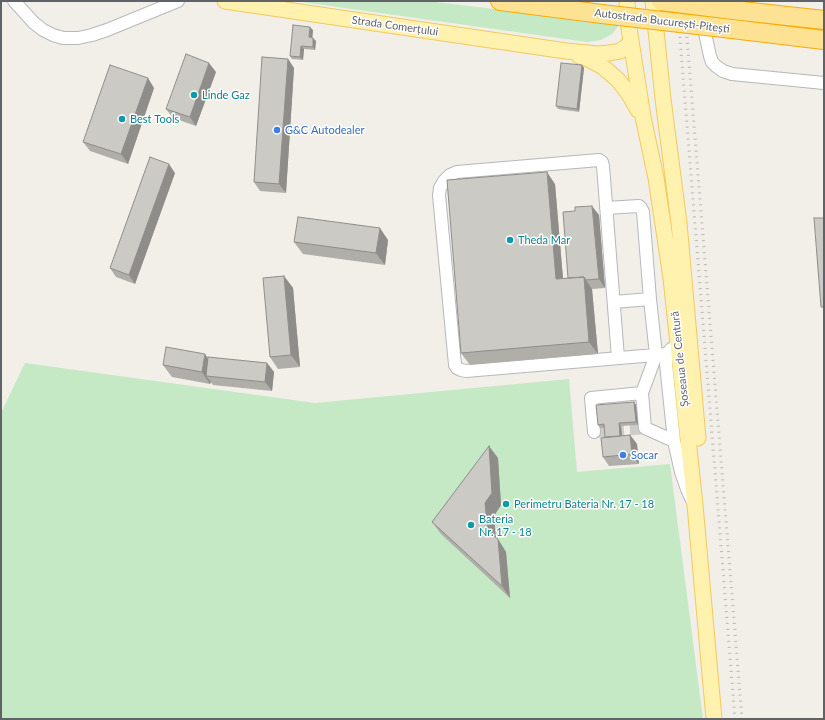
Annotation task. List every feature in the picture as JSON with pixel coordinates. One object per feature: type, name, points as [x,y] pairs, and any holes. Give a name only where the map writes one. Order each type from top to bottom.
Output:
[{"type":"highway","name":"Autostrada București-Pitești","points":[[500,1],[824,40]]},
{"type":"highway","name":"Autostrada București-Pitești","points":[[661,1],[824,20]]},
{"type":"main road","name":"Strada Comerțului","points":[[225,1],[566,51]]},
{"type":"main road","name":"Șoseaua de Centură","points":[[627,1],[631,41],[643,117],[658,192],[671,278],[695,505],[714,719]]},
{"type":"main road","name":"Șoseaua de Centură","points":[[653,1],[663,99],[683,256],[690,355],[725,719]]},
{"type":"main road","points":[[566,51],[598,54],[610,53],[620,51],[631,41]]},
{"type":"main road","points":[[566,51],[604,67],[618,80],[629,94],[643,117]]},
{"type":"street","points":[[14,1],[34,23],[43,30],[63,38],[78,38],[92,35],[178,1]]},
{"type":"street","points":[[702,1],[707,47],[712,62],[723,71],[732,74],[824,83]]},
{"type":"street","points":[[618,358],[602,162],[598,160],[457,172],[444,181],[440,188],[439,195],[455,365],[457,368],[466,371],[662,355]]},
{"type":"street","points":[[606,208],[638,206],[643,212],[650,299],[662,355],[666,364],[674,441],[681,472],[695,505]]},
{"type":"street","points":[[614,302],[650,299]]},
{"type":"street","points":[[674,441],[645,428],[642,393],[662,355],[678,340]]},
{"type":"street","points":[[594,432],[591,398],[642,393]]},
{"type":"green space","points":[[295,1],[427,1],[620,24],[612,34],[601,40],[587,42]]},
{"type":"green space","points":[[25,363],[315,403],[569,379],[577,472],[670,464],[703,719],[1,719],[1,413]]},
{"type":"building","points":[[293,25],[310,27],[309,37],[313,38],[313,47],[301,46],[300,57],[290,56]]},
{"type":"building","points":[[186,54],[209,63],[190,117],[166,109]]},
{"type":"building","name":"G&C Autodealer","points":[[262,57],[288,59],[279,184],[254,182]]},
{"type":"building","points":[[561,63],[582,65],[577,109],[556,106]]},
{"type":"building","name":"Best Tools","points":[[110,65],[148,78],[121,154],[83,142]]},
{"type":"building","points":[[150,157],[169,164],[129,275],[110,268]]},
{"type":"building","name":"Theda Mar","points":[[547,172],[556,279],[584,277],[589,342],[461,353],[447,180]]},
{"type":"building","points":[[592,206],[599,279],[586,280],[584,277],[568,278],[563,212],[575,211],[575,207]]},
{"type":"building","points":[[298,217],[380,228],[376,253],[294,242]]},
{"type":"building","points":[[814,218],[824,218],[824,307],[821,307]]},
{"type":"building","points":[[284,276],[291,355],[270,357],[263,278]]},
{"type":"building","points":[[166,347],[205,354],[202,372],[163,365]]},
{"type":"building","points":[[208,357],[267,363],[265,382],[206,376]]},
{"type":"building","name":"Socar","points":[[634,402],[636,422],[619,423],[620,436],[605,437],[604,424],[598,425],[596,405]]},
{"type":"building","points":[[630,435],[632,454],[603,457],[601,438]]},
{"type":"building","name":"Bateria Nr. 17 - 18","points":[[489,446],[492,493],[485,503],[488,532],[498,539],[502,586],[432,522]]},
{"type":"tunnel","points":[[594,432],[645,428]]},
{"type":"railway","points":[[677,1],[735,719]]},
{"type":"railway","points":[[684,1],[742,719]]},
{"type":"place","name":"Linde Gaz","points":[[194,95]]},
{"type":"place","name":"Best Tools","points":[[122,119]]},
{"type":"place","name":"G&C Autodealer","points":[[277,130]]},
{"type":"place","name":"Theda Mar","points":[[510,240]]},
{"type":"place","name":"Socar","points":[[623,455]]},
{"type":"place","name":"Perimetru Bateria Nr. 17 - 18","points":[[506,504]]},
{"type":"place","name":"Bateria Nr. 17 - 18","points":[[471,525]]}]
